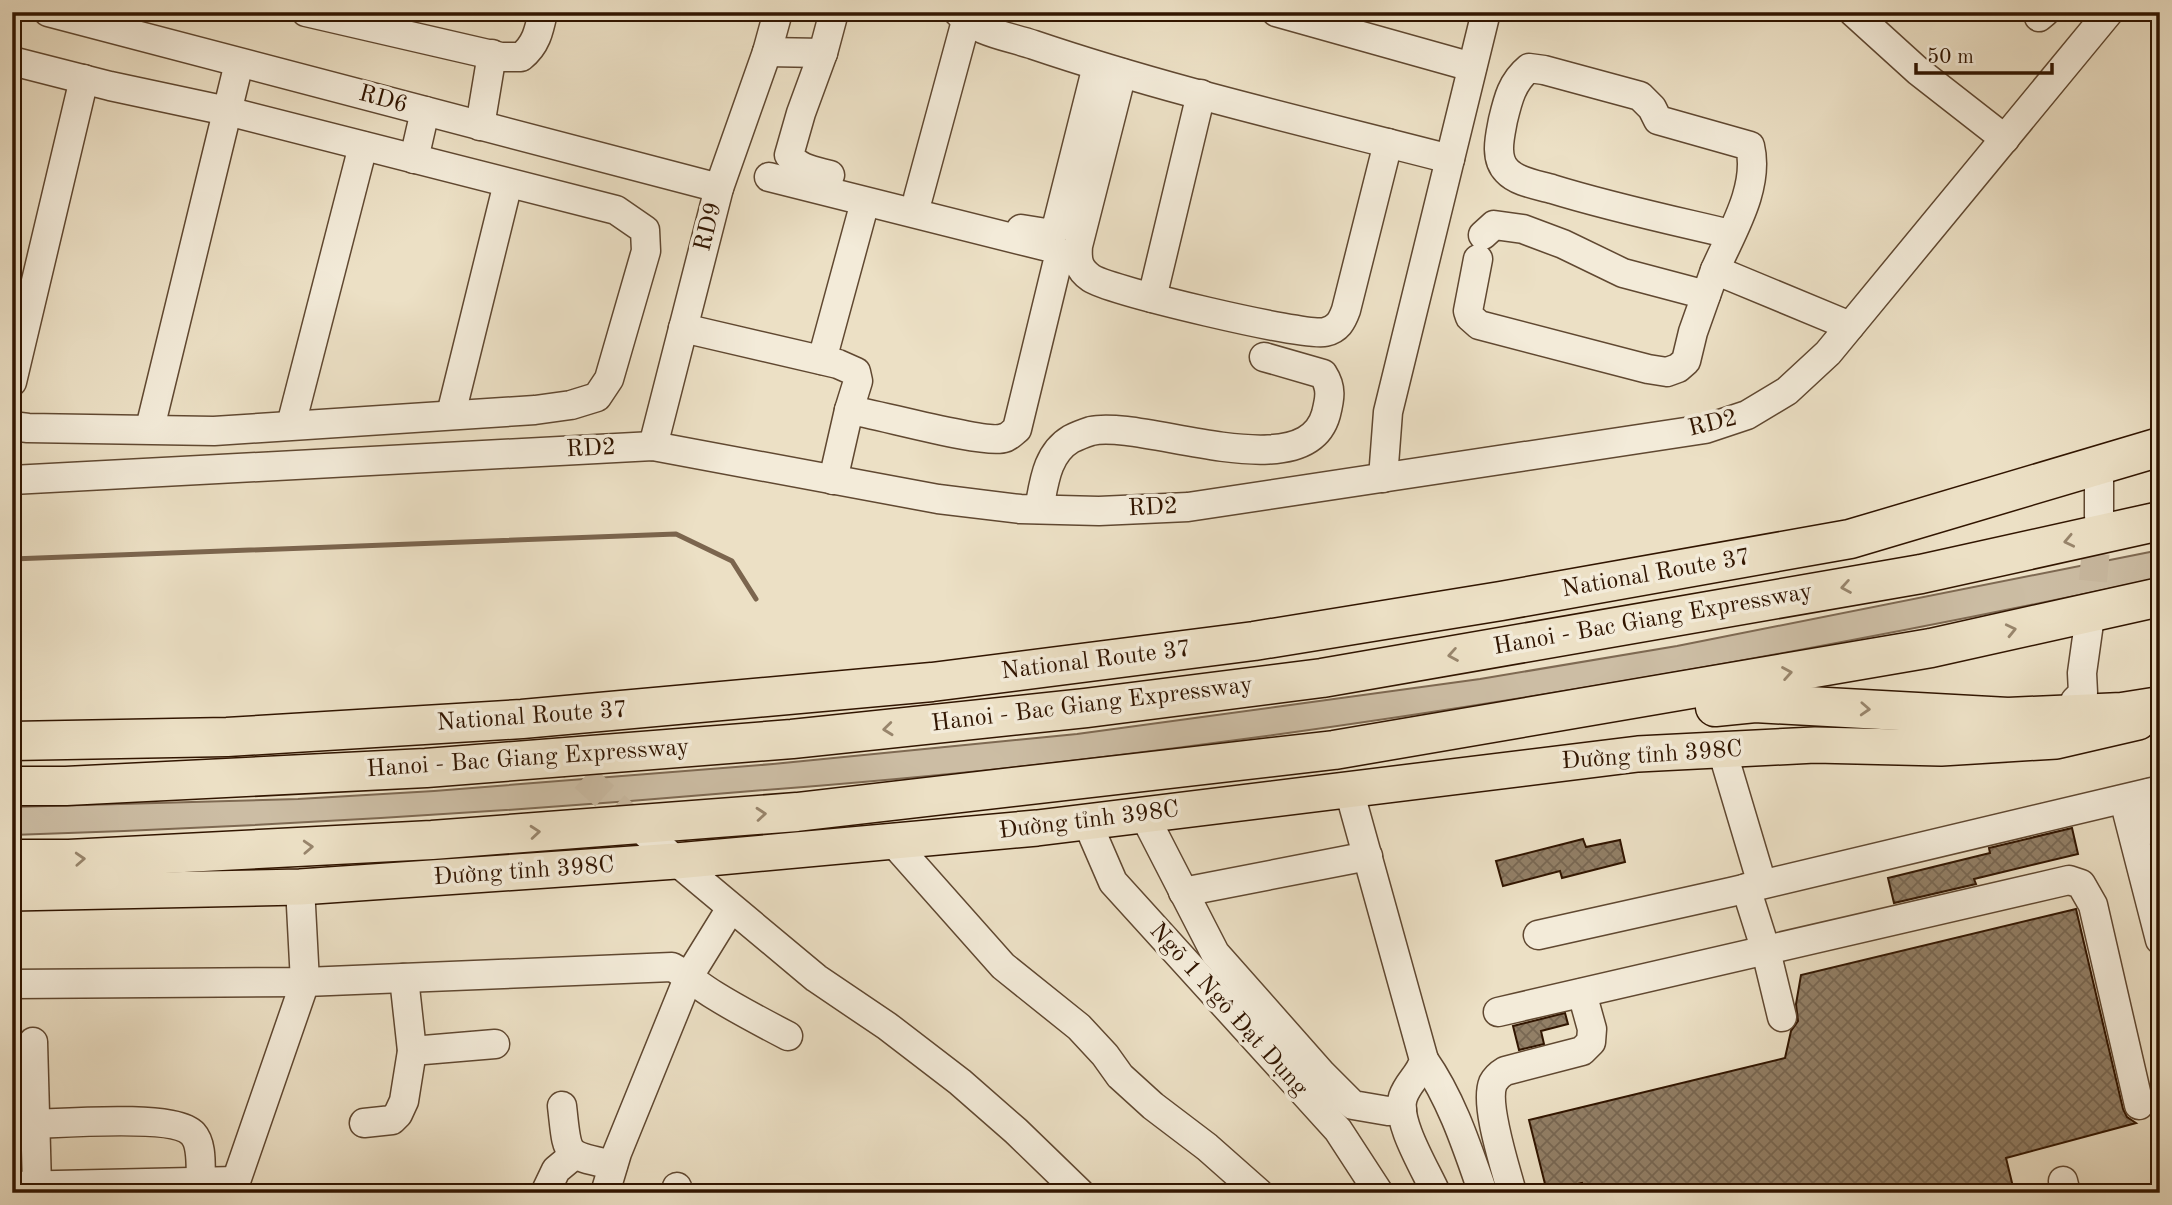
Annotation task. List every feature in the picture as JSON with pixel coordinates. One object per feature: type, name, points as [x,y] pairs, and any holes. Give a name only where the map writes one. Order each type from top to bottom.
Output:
[{"type":"highway","name":"National Route 37","points":[[12,741],[534,731],[1254,641],[1514,599],[1850,539],[2160,447]]},
{"type":"highway","name":"Hanoi - Bac Giang Expressway","points":[[12,786],[66,786],[426,768],[792,739],[1087,708],[1322,678],[1894,579],[2160,521]]},
{"type":"highway","points":[[1334,750],[1931,648],[2160,597]]},
{"type":"highway","points":[[12,859],[69,859],[432,841],[797,812],[1755,703],[2008,717],[2123,712],[2160,706]]},
{"type":"main road","points":[[1990,497],[2160,433]]},
{"type":"main road","name":"Đường tỉnh 398C","points":[[12,893],[300,887],[676,861],[1087,822],[1638,754],[1815,745],[1941,748],[2056,741],[2138,722],[2160,714]]},
{"type":"street","name":"RD6","points":[[48,12],[719,188]]},
{"type":"street","points":[[306,12],[492,54],[521,57],[532,48],[540,31],[543,12]]},
{"type":"street","name":"RD9","points":[[653,446],[719,188],[767,52],[778,12]]},
{"type":"street","points":[[834,12],[789,155],[794,163],[806,169],[1026,230],[1046,233],[1056,229],[1110,70]]},
{"type":"street","points":[[1276,12],[1472,67]]},
{"type":"street","points":[[1383,478],[1388,412],[1486,12]]},
{"type":"street","points":[[1853,12],[1918,71],[2005,139]]},
{"type":"street","name":"RD2","points":[[12,480],[653,446],[938,499],[1020,509],[1099,511],[1188,507],[1705,429],[1747,415],[1787,391],[1828,353],[2109,12]]},
{"type":"street","points":[[918,198],[962,17],[982,30],[1002,34],[1110,70],[1450,159]]},
{"type":"street","points":[[767,52],[823,53]]},
{"type":"street","points":[[480,126],[492,54]]},
{"type":"street","points":[[12,61],[227,111],[616,210],[645,230],[646,251],[609,379],[597,397],[571,405],[535,410],[214,431],[12,426]]},
{"type":"street","points":[[150,428],[239,63]]},
{"type":"street","points":[[1730,234],[1579,198],[1507,173],[1500,159],[1499,147],[1510,90],[1529,68],[1640,96],[1652,108],[1658,120],[1750,146],[1752,174],[1744,201],[1711,283],[1686,361],[1678,368],[1667,372],[1647,369],[1479,325],[1470,317],[1468,311],[1480,247],[1494,225],[1523,229],[1563,244],[1622,274],[1711,283],[1850,326]]},
{"type":"street","points":[[1110,70],[1077,261],[1092,279],[1152,298],[1251,322],[1323,333],[1334,329],[1342,321],[1346,310],[1388,143]]},
{"type":"street","points":[[12,321],[84,79]]},
{"type":"street","points":[[1152,298],[1201,94]]},
{"type":"street","points":[[414,159],[425,111]]},
{"type":"street","points":[[291,425],[363,146]]},
{"type":"street","points":[[769,177],[1054,248],[1057,251],[1059,260],[1017,429],[1002,439],[972,437],[849,410]]},
{"type":"street","points":[[451,414],[508,183]]},
{"type":"street","points":[[822,360],[865,202]]},
{"type":"street","points":[[12,382],[23,280]]},
{"type":"street","points":[[683,328],[822,360],[856,372],[858,381],[833,480]]},
{"type":"street","points":[[1039,509],[1047,469],[1058,450],[1071,439],[1093,431],[1137,432],[1227,448],[1263,450],[1293,446],[1315,435],[1324,421],[1331,396],[1329,382],[1323,374],[1264,357]]},
{"type":"street","points":[[351,421],[358,461]]},
{"type":"street","points":[[2099,463],[2099,516]]},
{"type":"street","points":[[2072,714],[2082,692],[2089,623]]},
{"type":"street","points":[[1722,750],[1745,820],[1746,888],[1766,951],[1782,1017]]},
{"type":"street","points":[[1349,790],[1424,1060],[1444,1093],[1483,1193]]},
{"type":"street","points":[[1538,935],[2144,794]]},
{"type":"street","points":[[2144,794],[2160,835]]},
{"type":"street","points":[[2144,794],[2160,940]]},
{"type":"street","points":[[1144,815],[1215,953],[1353,1105],[1388,1111],[1402,1110]]},
{"type":"street","name":"Ngõ 1 Ngô Đạt Dụng","points":[[1087,822],[1113,882],[1338,1130],[1379,1193]]},
{"type":"street","points":[[647,834],[816,978],[887,1026],[960,1082],[1080,1193]]},
{"type":"street","points":[[892,841],[1003,966],[1079,1027],[1120,1076],[1153,1107],[1207,1147],[1259,1193]]},
{"type":"street","points":[[1183,892],[1368,856]]},
{"type":"street","points":[[1498,1012],[2069,880],[2081,884],[2094,905],[2139,1105]]},
{"type":"street","points":[[33,1042],[34,1124],[24,1186],[201,1181],[234,1187],[305,982],[300,887]]},
{"type":"street","points":[[605,1193],[613,1165],[689,976],[731,908]]},
{"type":"street","points":[[12,984],[305,982],[672,968],[689,976],[731,1006],[788,1036]]},
{"type":"street","points":[[364,1122],[392,1120],[404,1101],[412,1051],[404,978]]},
{"type":"street","points":[[1512,1193],[1497,1136],[1491,1095],[1493,1084],[1498,1075],[1505,1071],[1582,1051],[1591,1042],[1592,1029],[1582,993]]},
{"type":"street","points":[[412,1051],[495,1044]]},
{"type":"street","points":[[1424,1060],[1420,1072],[1407,1087],[1401,1101],[1403,1123],[1436,1193]]},
{"type":"street","points":[[562,1106],[566,1145],[574,1155],[613,1165]]},
{"type":"street","points":[[34,1124],[150,1122],[183,1126],[195,1136],[200,1153],[201,1181]]},
{"type":"street","points":[[545,1193],[556,1170],[574,1155]]},
{"type":"shaded area","points":[[2160,550],[2160,578],[2027,606],[1625,681],[1222,742],[957,773],[649,800],[194,828],[12,835],[12,807],[298,799],[434,791],[773,764],[1077,734],[1480,679],[1677,646]]},
{"type":"building","points":[[2072,828],[2078,854],[1974,879],[1976,884],[1894,903],[1888,878],[1990,853],[1989,848]]},
{"type":"building","points":[[1583,839],[1586,847],[1620,840],[1625,862],[1562,878],[1560,871],[1503,886],[1496,861]]},
{"type":"building","points":[[2076,909],[2123,1109],[2127,1117],[2136,1123],[2006,1158],[2014,1191],[1585,1193],[1582,1183],[1547,1192],[1529,1120],[1785,1058],[1791,1031],[1798,1021],[1796,1004],[1801,975]]},
{"type":"building","points":[[1565,1013],[1568,1024],[1541,1031],[1544,1044],[1519,1050],[1513,1026]]},
{"type":"waterway","points":[[12,559],[676,534],[732,561],[756,599]]},
{"type":"tunnel","points":[[2089,623],[2099,518]]},
{"type":"tunnel","points":[[553,749],[644,832]]}]
